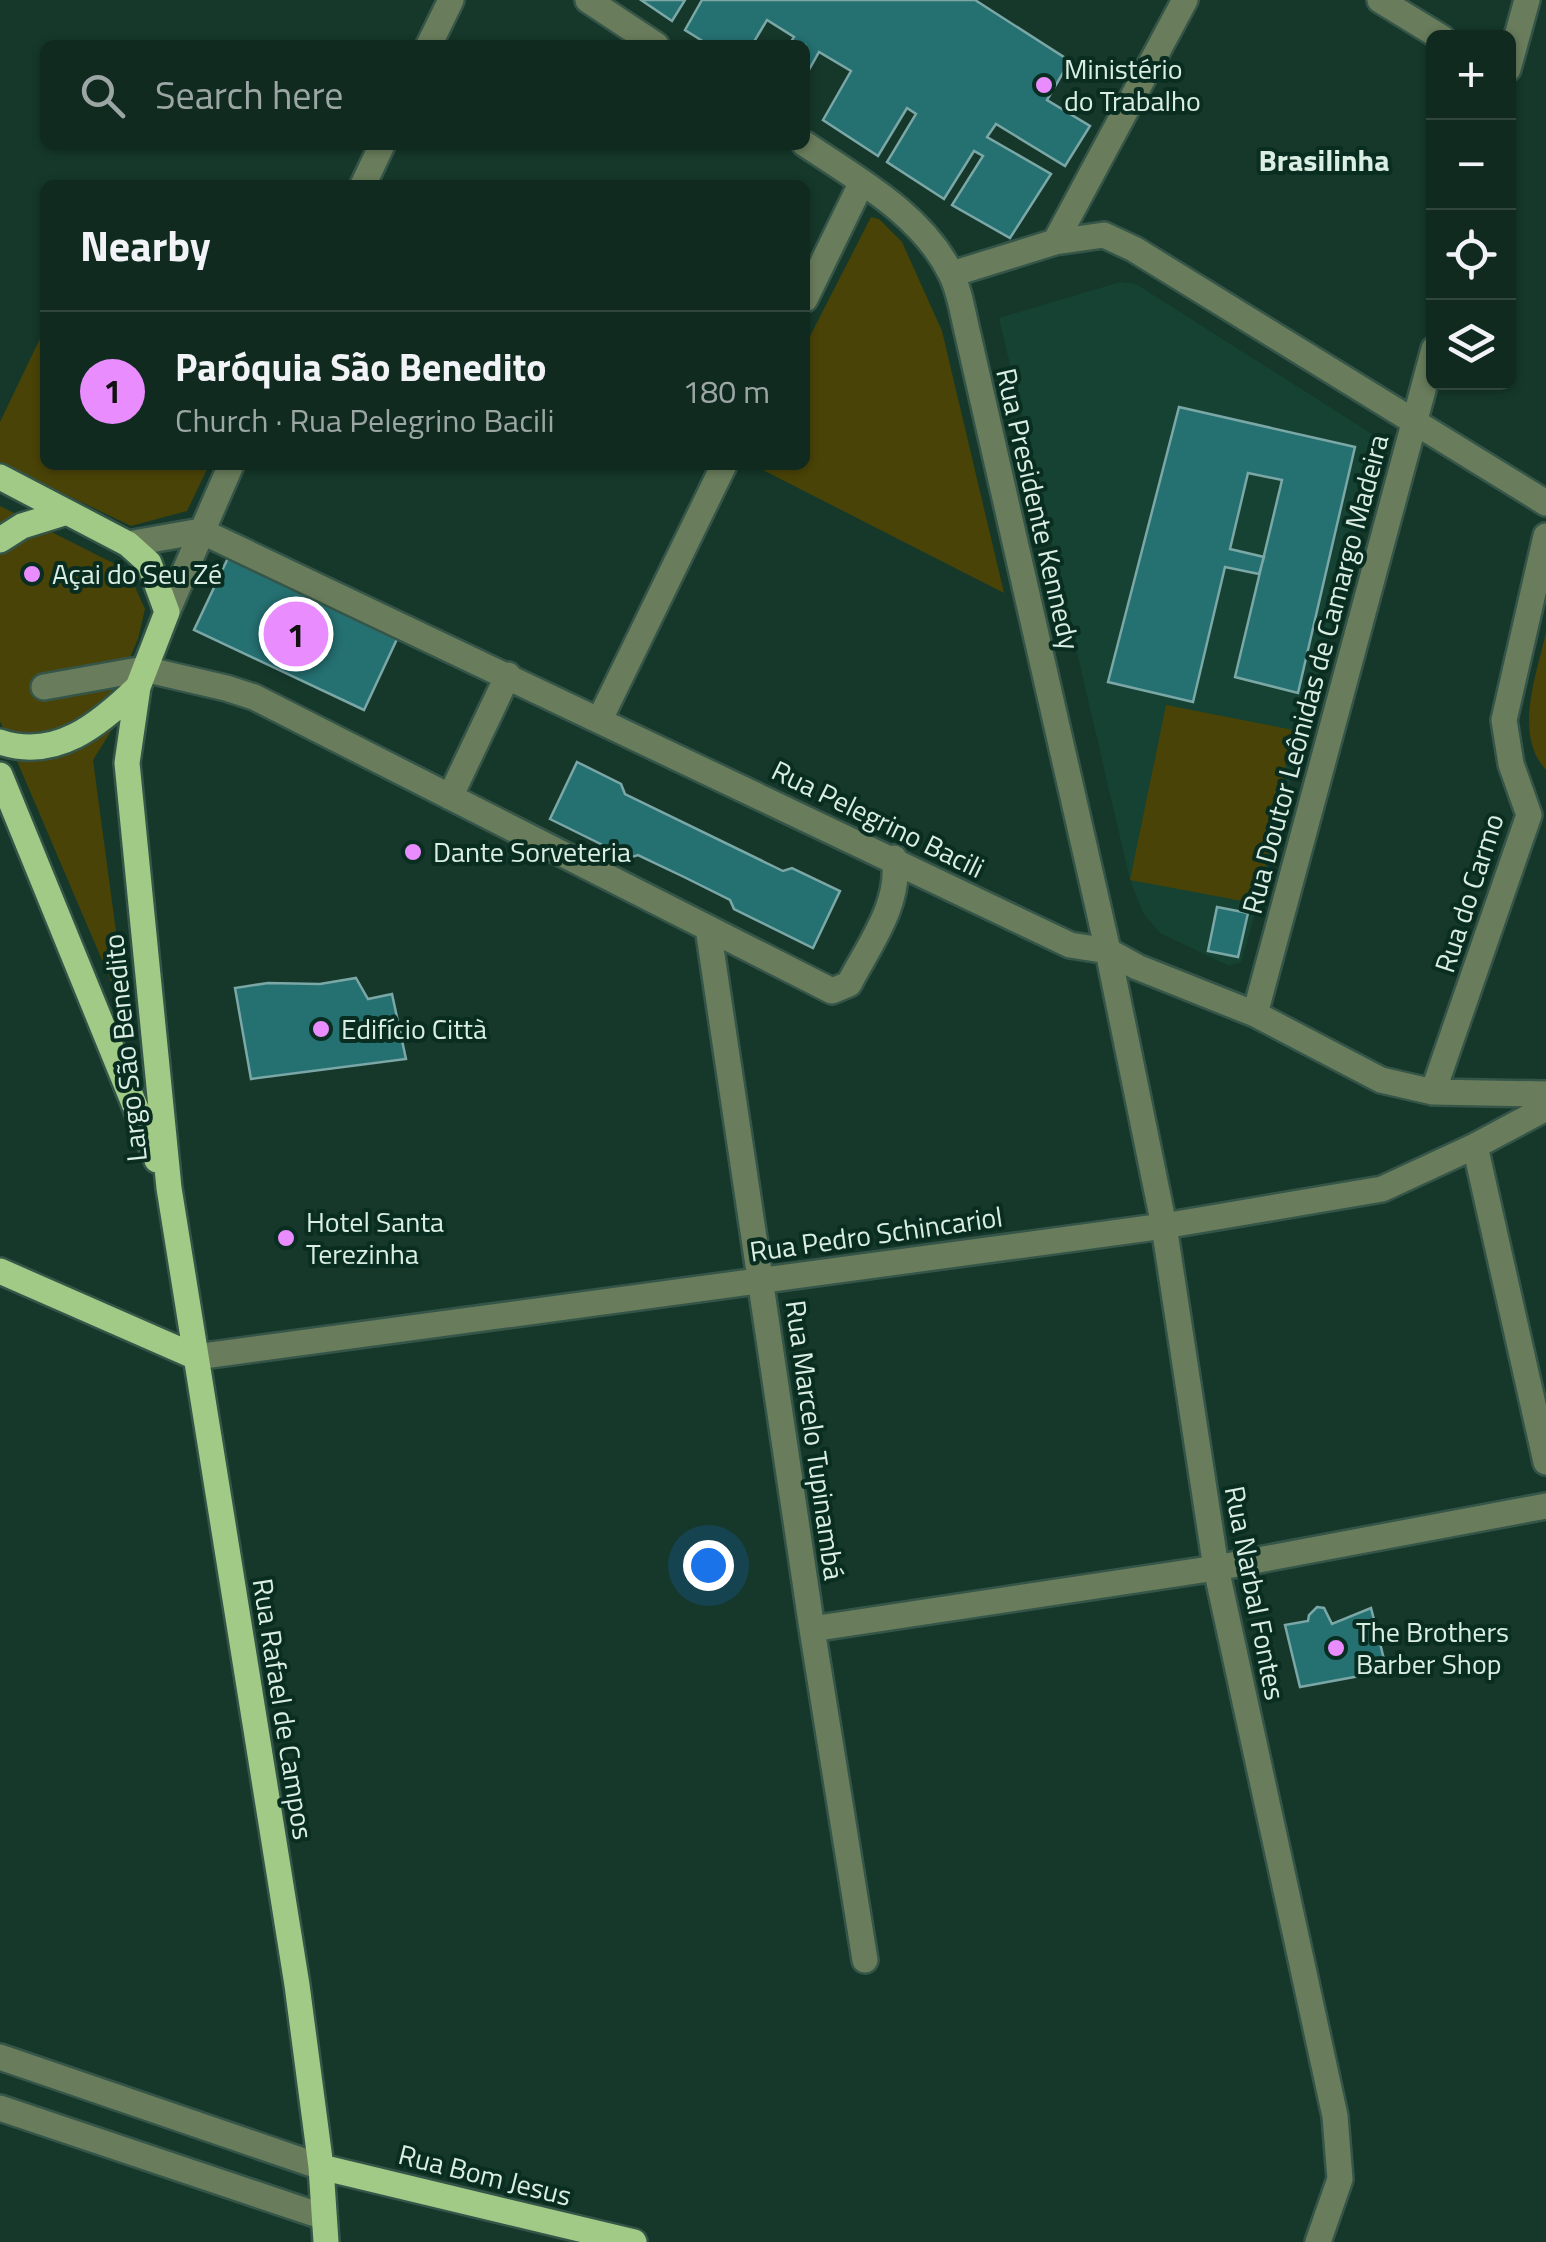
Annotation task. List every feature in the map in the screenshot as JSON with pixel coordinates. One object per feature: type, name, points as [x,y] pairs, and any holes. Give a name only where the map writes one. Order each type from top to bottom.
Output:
[{"type":"main road","points":[[0,477],[128,544],[148,563],[167,612]]},
{"type":"main road","points":[[0,540],[22,526],[67,512]]},
{"type":"main road","name":"Largo São Benedito","points":[[167,612],[141,678],[127,763],[169,1188]]},
{"type":"main road","points":[[0,742],[19,748],[44,747],[78,734],[104,720],[141,678]]},
{"type":"main road","name":"Largo São Benedito","points":[[0,775],[169,1188]]},
{"type":"main road","name":"Rua Rafael de Campos","points":[[169,1188],[297,1984],[322,2167],[325,2230]]},
{"type":"main road","points":[[0,1271],[196,1357]]},
{"type":"main road","name":"Rua Bom Jesus","points":[[322,2167],[634,2242]]},
{"type":"street","points":[[431,40],[450,0]]},
{"type":"street","points":[[588,0],[648,40]]},
{"type":"street","points":[[1056,242],[1185,0]]},
{"type":"street","points":[[1380,0],[1429,30]]},
{"type":"street","points":[[1516,39],[1527,0]]},
{"type":"street","name":"Rua Presidente Kennedy","points":[[810,147],[918,226],[952,274],[1108,951]]},
{"type":"street","points":[[365,180],[380,150]]},
{"type":"street","points":[[810,289],[862,182]]},
{"type":"street","points":[[952,274],[1056,242],[1104,235],[1134,249],[1546,503]]},
{"type":"street","name":"Rua Doutor Leônidas de Camargo Madeira","points":[[1256,1014],[1426,379]]},
{"type":"street","name":"Largo São Benedito","points":[[167,612],[229,470]]},
{"type":"street","points":[[600,719],[722,470]]},
{"type":"street","points":[[128,544],[202,531]]},
{"type":"street","name":"Rua Pelegrino Bacili","points":[[202,531],[1070,944],[1108,951],[1136,967],[1256,1014],[1381,1080],[1433,1092],[1546,1094]]},
{"type":"street","name":"Rua do Carmo","points":[[1433,1092],[1538,815],[1511,764],[1504,720],[1546,536]]},
{"type":"street","points":[[450,797],[508,675]]},
{"type":"street","points":[[44,686],[141,678],[226,688],[254,698],[823,988],[849,984],[893,896],[898,878],[894,858]]},
{"type":"street","name":"Rua Marcelo Tupinambá","points":[[708,928],[865,1960]]},
{"type":"street","name":"Rua Narbal Fontes","points":[[1108,951],[1164,1226],[1216,1568],[1335,2116],[1340,2179],[1318,2242]]},
{"type":"street","name":"Rua Pedro Schincariol","points":[[196,1357],[1164,1226],[1382,1190],[1546,1108]]},
{"type":"street","points":[[1475,1146],[1546,1462]]},
{"type":"street","points":[[812,1630],[1216,1568],[1546,1506]]},
{"type":"street","points":[[0,2057],[322,2167]]},
{"type":"street","points":[[0,2108],[325,2230]]},
{"type":"shaded area","points":[[871,217],[879,219],[902,242],[942,331],[1004,593],[763,470],[810,470],[810,336]]},
{"type":"shaded area","points":[[1120,282],[1136,284],[1380,439],[1258,904],[1241,962],[1229,966],[1160,933],[1143,913],[1130,880],[999,318]]},
{"type":"shaded area","points":[[40,338],[40,470],[207,470],[187,511],[131,526],[0,463],[0,422]]},
{"type":"shaded area","points":[[0,506],[117,565],[135,587],[145,609],[138,639],[116,690],[113,728],[93,760],[128,1021],[0,721]]},
{"type":"shaded area","points":[[1546,632],[1546,770],[1536,755],[1529,722]]},
{"type":"shaded area","points":[[1166,705],[1293,730],[1258,904],[1130,880]]},
{"type":"building","points":[[641,0],[685,0],[672,21]]},
{"type":"building","points":[[702,0],[975,0],[1070,61],[1047,100],[1090,126],[1065,166],[996,124],[987,137],[1051,174],[1010,238],[952,205],[983,156],[974,151],[944,199],[887,162],[916,114],[907,108],[878,156],[823,120],[851,71],[819,52],[810,68],[810,40],[792,40],[794,37],[767,20],[755,40],[701,40],[685,30]]},
{"type":"building","points":[[1179,407],[1355,447],[1298,693],[1235,677],[1262,564],[1259,574],[1225,567],[1193,702],[1108,682]],"holes":[[[1248,473],[1282,480],[1264,557],[1230,549]]]},
{"type":"building","points":[[228,558],[397,639],[364,710],[194,630]]},
{"type":"building","points":[[577,762],[621,784],[625,794],[783,871],[792,868],[840,891],[813,948],[734,909],[730,900],[684,877],[638,855],[629,858],[550,819]]},
{"type":"building","points":[[1217,907],[1248,913],[1238,957],[1208,951]]},
{"type":"building","name":"Edifício Città","points":[[356,978],[368,999],[392,994],[406,1059],[251,1079],[235,988],[268,983],[320,984]]},
{"type":"building","name":"The Brothers Barber Shop","points":[[1317,1607],[1324,1608],[1332,1624],[1371,1608],[1387,1671],[1300,1687],[1285,1625],[1308,1621]]},
{"type":"place","name":"Ministério do Trabalho","points":[[1044,85]]},
{"type":"place","name":"Açai do Seu Zé","points":[[32,574]]},
{"type":"place","name":"Paróquia São Benedito","points":[[296,634]]},
{"type":"place","name":"Dante Sorveteria","points":[[413,852]]},
{"type":"place","name":"Edifício Città","points":[[321,1029]]},
{"type":"place","name":"Hotel Santa Terezinha","points":[[286,1238]]},
{"type":"place","name":"The Brothers Barber Shop","points":[[1336,1648]]},
{"type":"district","name":"Brasilinha","points":[[1324,161]]}]
